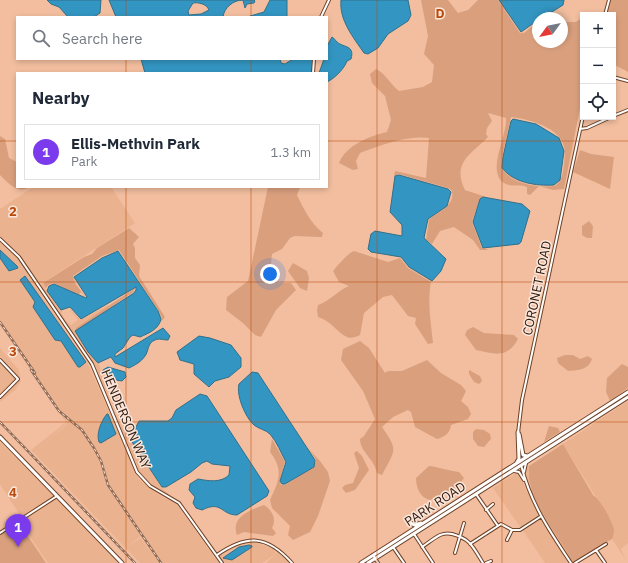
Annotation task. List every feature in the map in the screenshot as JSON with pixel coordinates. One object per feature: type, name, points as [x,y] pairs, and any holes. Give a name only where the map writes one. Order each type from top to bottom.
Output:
[{"type":"main road","points":[[494,482],[529,456],[628,392]]},
{"type":"main road","points":[[475,492],[495,477],[516,464],[528,461],[628,397]]},
{"type":"main road","points":[[518,432],[521,452],[524,456],[529,456]]},
{"type":"main road","points":[[516,464],[519,460],[518,432]]},
{"type":"main road","points":[[0,437],[122,563]]},
{"type":"main road","points":[[521,463],[546,445]]},
{"type":"main road","name":"PARK ROAD","points":[[368,563],[397,540],[413,532],[424,522],[494,482],[521,463]]},
{"type":"main road","name":"PARK ROAD","points":[[361,563],[393,547],[413,532],[475,492]]},
{"type":"main road","points":[[413,532],[435,516]]},
{"type":"main road","points":[[410,523],[415,525],[424,522]]},
{"type":"street","points":[[321,16],[329,0]]},
{"type":"street","points":[[606,12],[609,0]]},
{"type":"street","points":[[313,72],[314,60]]},
{"type":"street","points":[[616,78],[628,81]]},
{"type":"street","points":[[616,115],[628,110]]},
{"type":"street","name":"CORONET ROAD","points":[[526,485],[521,463],[518,432],[522,400],[582,120]]},
{"type":"street","points":[[580,129],[587,128],[605,120]]},
{"type":"street","name":"HENDERSON WAY","points":[[0,239],[17,254],[92,364],[137,472],[150,486],[179,503],[222,563]]},
{"type":"street","points":[[0,360],[18,379],[0,398]]},
{"type":"street","points":[[526,485],[524,467],[528,461]]},
{"type":"street","points":[[510,472],[520,472],[540,517],[571,563]]},
{"type":"street","points":[[475,492],[498,526]]},
{"type":"street","points":[[0,533],[57,496]]},
{"type":"street","points":[[486,510],[493,504]]},
{"type":"street","points":[[470,544],[501,524],[504,524],[512,530],[520,530],[540,517]]},
{"type":"street","points":[[455,553],[464,523]]},
{"type":"street","points":[[507,540],[512,530]]},
{"type":"street","points":[[413,532],[433,563]]},
{"type":"street","points":[[422,547],[441,534],[447,533],[460,536],[465,538],[483,563]]},
{"type":"street","points":[[216,556],[236,544],[254,540],[273,546],[292,563]]},
{"type":"street","points":[[575,563],[606,544]]},
{"type":"street","points":[[393,547],[404,563]]},
{"type":"street","points":[[596,550],[605,563]]},
{"type":"street","points":[[374,557],[378,563]]},
{"type":"street","points":[[486,563],[491,561]]},
{"type":"shaded area","points":[[421,0],[448,0],[458,13],[468,10],[478,0],[498,0],[520,33],[524,33],[532,26],[532,48],[568,48],[568,22],[576,22],[580,19],[580,108],[564,189],[553,190],[540,186],[555,186],[561,179],[565,158],[563,143],[552,130],[524,119],[511,117],[502,157],[502,169],[512,178],[526,184],[539,186],[530,195],[527,194],[527,187],[506,184],[500,179],[497,172],[498,154],[506,125],[506,118],[488,113],[492,121],[487,128],[486,134],[488,137],[470,153],[462,165],[461,180],[465,190],[486,197],[480,199],[472,222],[482,248],[489,250],[480,250],[473,240],[454,227],[440,231],[432,244],[426,240],[429,220],[448,205],[451,201],[452,191],[448,188],[399,174],[394,176],[395,171],[426,178],[429,138],[421,137],[403,139],[360,153],[356,161],[358,169],[353,170],[339,163],[347,151],[359,142],[387,132],[391,120],[385,96],[372,83],[370,74],[376,69],[383,74],[399,91],[423,87],[432,82],[434,65],[424,54],[428,36]]},
{"type":"shaded area","points":[[610,0],[628,0],[628,72],[616,66],[616,12],[607,12]]},
{"type":"shaded area","points":[[0,136],[5,139],[9,158],[16,162],[16,188],[27,188],[17,189],[9,184],[0,175]]},
{"type":"shaded area","points":[[580,150],[591,154],[614,157],[610,189],[573,172]]},
{"type":"shaded area","points":[[32,188],[112,188],[135,223],[36,287],[89,366],[139,479],[161,496],[176,503],[215,558],[253,542],[273,548],[276,554],[262,563],[160,563],[141,536],[129,545],[38,449],[67,424],[0,325],[0,209]]},
{"type":"shaded area","points":[[268,188],[300,188],[297,195],[308,216],[323,233],[322,237],[295,236],[290,238],[282,249],[272,254],[271,279],[278,283],[291,283],[296,290],[276,310],[261,337],[255,335],[243,323],[226,310],[227,297],[248,281]]},
{"type":"shaded area","points":[[589,221],[593,226],[592,238],[587,238],[582,235],[582,226]]},
{"type":"shaded area","points":[[129,228],[139,237],[133,244],[135,248],[135,258],[140,265],[139,276],[165,317],[161,322],[162,318],[158,310],[119,250],[102,256],[73,276],[75,283],[86,298],[81,292],[79,294],[82,297],[54,283],[48,285],[46,288],[43,283],[84,257],[92,254],[97,248]]},
{"type":"shaded area","points":[[354,251],[388,262],[400,258],[408,268],[431,282],[429,305],[433,343],[428,344],[415,324],[416,318],[408,316],[392,295],[383,297],[364,313],[360,335],[355,337],[347,337],[331,324],[318,317],[318,305],[349,286],[339,282],[333,271]]},
{"type":"shaded area","points":[[293,263],[307,271],[309,278],[307,291],[300,288],[288,271]]},
{"type":"shaded area","points":[[43,283],[50,297],[62,311],[66,321],[71,325],[78,320],[68,308],[81,320],[108,305],[109,307],[75,329],[76,334],[88,353],[99,364],[113,411],[129,439],[162,488],[188,511],[216,556],[246,541],[258,540],[270,543],[292,563],[266,563],[277,553],[273,547],[253,541],[215,557],[177,502],[162,495],[140,479],[90,365],[37,287]]},
{"type":"shaded area","points":[[135,288],[133,292],[75,332],[76,328]]},
{"type":"shaded area","points":[[473,327],[484,333],[514,335],[518,339],[509,350],[500,354],[476,350],[465,335],[467,330]]},
{"type":"shaded area","points":[[360,341],[369,348],[385,373],[388,371],[402,371],[427,360],[441,373],[461,385],[466,391],[461,401],[468,407],[471,414],[468,419],[451,425],[447,434],[437,439],[415,427],[411,412],[408,410],[393,417],[382,427],[391,441],[393,451],[382,475],[377,473],[373,463],[362,448],[360,439],[364,436],[375,419],[363,391],[341,360],[343,349]]},
{"type":"shaded area","points":[[0,348],[19,370],[20,378],[0,356]]},
{"type":"shaded area","points":[[565,355],[573,355],[580,359],[588,356],[592,359],[586,367],[579,370],[568,371],[558,363],[557,358]]},
{"type":"shaded area","points":[[0,357],[21,381],[15,390],[0,402]]},
{"type":"shaded area","points":[[622,364],[628,367],[628,388],[610,401],[606,392],[607,378]]},
{"type":"shaded area","points":[[469,370],[480,376],[482,381],[479,384],[474,382],[469,374]]},
{"type":"shaded area","points":[[628,401],[628,543],[621,549],[626,560],[612,539],[614,530],[611,521],[563,444]]},
{"type":"shaded area","points":[[65,423],[66,424],[38,449],[129,545],[141,538],[159,563],[140,563],[31,450]]},
{"type":"shaded area","points":[[549,426],[558,428],[560,432],[544,442]]},
{"type":"shaded area","points":[[476,429],[484,430],[490,434],[491,439],[484,447],[478,446],[473,439],[473,432]]},
{"type":"shaded area","points":[[272,439],[285,462],[280,481],[281,485],[285,485],[314,467],[316,459],[308,448],[328,472],[330,481],[318,516],[310,532],[293,540],[288,535],[290,526],[272,508],[270,500],[279,476],[277,464],[270,452]]},
{"type":"shaded area","points":[[0,442],[54,496],[18,520],[20,515],[0,484]]},
{"type":"shaded area","points":[[563,444],[593,495],[606,511],[614,530],[612,539],[573,563],[537,504],[529,479],[529,466]]},
{"type":"shaded area","points":[[357,451],[362,456],[369,470],[355,490],[346,493],[342,488],[345,485],[353,483],[359,468],[354,453]]},
{"type":"shaded area","points":[[429,466],[459,472],[464,478],[458,486],[430,500],[427,499],[419,492],[416,478]]},
{"type":"shaded area","points":[[529,466],[528,472],[531,488],[539,507],[566,548],[573,563],[543,519],[527,485],[525,468]]},
{"type":"shaded area","points":[[518,472],[539,516],[521,528],[493,488]]},
{"type":"shaded area","points":[[56,498],[118,563],[48,563],[19,521]]},
{"type":"shaded area","points":[[264,505],[273,515],[274,521],[272,528],[276,533],[273,536],[244,532],[237,535],[236,523],[239,519],[253,509]]},
{"type":"shaded area","points":[[540,518],[570,563],[545,563],[522,529]]},
{"type":"shaded area","points":[[19,523],[46,563],[0,563],[0,535]]},
{"type":"water","points":[[47,0],[101,0],[100,13],[96,16],[67,16],[59,7],[51,4]]},
{"type":"water","points":[[109,0],[239,0],[230,5],[223,16],[116,16]],"holes":[[[193,3],[200,3],[209,10],[201,14],[189,15],[188,11]]]},
{"type":"water","points":[[243,0],[255,1],[254,3],[247,4],[245,8]]},
{"type":"water","points":[[270,0],[287,0],[287,16],[250,16],[264,12]]},
{"type":"water","points":[[341,0],[408,0],[411,15],[408,21],[388,34],[378,48],[368,54],[364,53],[355,41],[344,21]]},
{"type":"water","points":[[499,0],[564,0],[563,5],[552,12],[532,12],[532,24],[521,32]]},
{"type":"water","points":[[332,37],[340,44],[350,49],[352,54],[351,59],[347,61],[339,73],[328,81],[328,72],[319,72],[324,60],[328,60],[328,44]]},
{"type":"water","points":[[141,60],[280,60],[281,63],[285,64],[291,60],[312,60],[314,63],[311,72],[145,72]]},
{"type":"water","points":[[513,119],[536,124],[559,138],[564,151],[560,180],[554,185],[533,184],[519,180],[507,173],[502,168],[511,121]]},
{"type":"water","points":[[399,175],[448,189],[451,192],[447,206],[428,219],[424,238],[446,259],[441,271],[432,281],[409,267],[401,257],[371,252],[368,249],[371,234],[375,231],[402,236],[402,225],[390,212],[395,176]]},
{"type":"water","points":[[483,197],[522,204],[530,211],[521,242],[519,244],[483,248],[473,222],[480,199]]},
{"type":"water","points":[[0,250],[18,268],[9,271],[0,258]]},
{"type":"water","points":[[118,251],[158,311],[161,319],[156,328],[150,332],[140,337],[133,335],[130,337],[123,348],[115,354],[115,357],[163,328],[170,336],[168,340],[158,339],[152,341],[143,358],[129,368],[115,363],[111,357],[98,363],[88,352],[75,331],[134,293],[136,287],[81,319],[70,307],[61,310],[47,291],[49,286],[54,284],[86,298],[87,297],[74,277],[102,258]]},
{"type":"water","points":[[25,276],[86,362],[80,367],[78,367],[61,341],[55,340],[33,307],[35,302],[20,280]]},
{"type":"water","points":[[199,336],[231,345],[241,358],[241,367],[229,377],[215,381],[209,387],[194,374],[194,364],[180,360],[177,352]]},
{"type":"water","points":[[108,367],[125,372],[126,377],[122,381],[110,379],[103,372],[103,370]]},
{"type":"water","points":[[252,372],[258,373],[315,460],[314,467],[285,484],[282,484],[280,481],[286,462],[277,444],[267,431],[254,425],[247,417],[240,400],[238,389],[239,384]]},
{"type":"water","points":[[200,394],[207,396],[269,491],[267,496],[237,515],[228,513],[218,507],[209,507],[202,510],[196,508],[193,503],[195,497],[189,490],[190,484],[198,479],[215,481],[226,478],[229,475],[230,466],[212,464],[207,461],[166,487],[162,487],[130,439],[139,421],[168,421],[172,418],[176,410]]},
{"type":"water","points":[[107,414],[116,434],[101,443],[98,439],[99,431]]},
{"type":"water","points":[[249,545],[252,547],[232,560],[223,558],[239,547]]},
{"type":"railway","points":[[0,322],[35,373]]},
{"type":"railway","points":[[31,370],[59,411],[82,430],[101,461],[108,485],[161,563]]},
{"type":"railway","points":[[0,422],[135,563]]},
{"type":"place","name":"Ellis-Methvin Park","points":[[18,547]]}]
